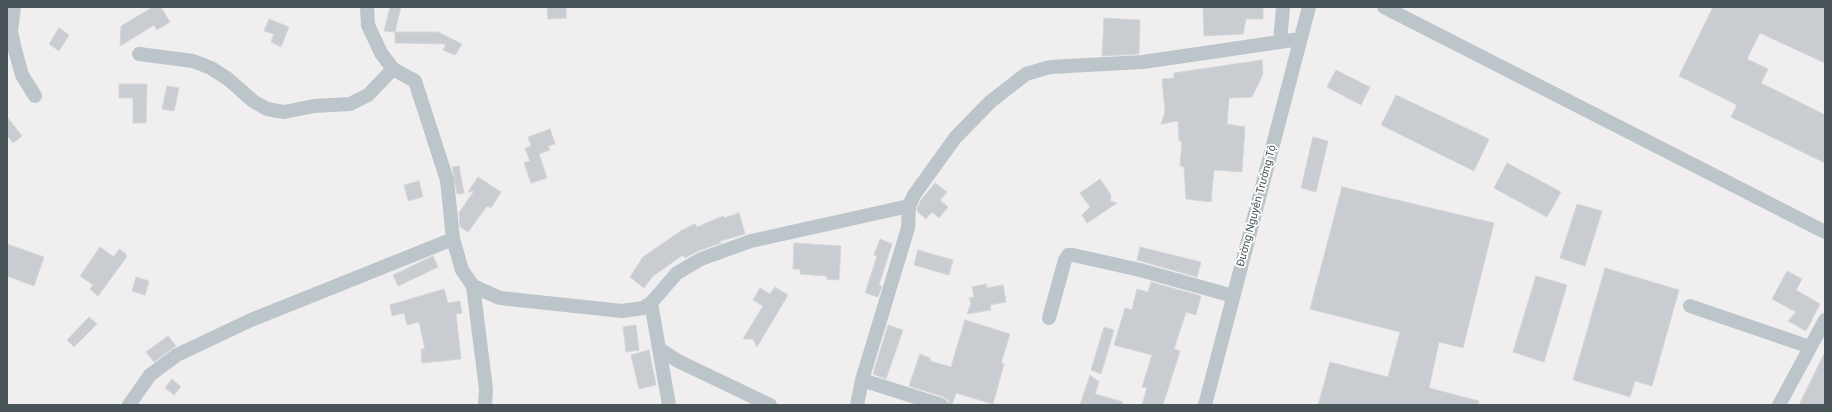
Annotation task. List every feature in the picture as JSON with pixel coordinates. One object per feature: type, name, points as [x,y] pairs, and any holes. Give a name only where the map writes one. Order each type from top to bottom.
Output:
[{"type":"street","points":[[14,7],[9,31],[22,75],[35,96]]},
{"type":"street","points":[[367,7],[368,25],[381,53],[394,69],[415,81],[447,180],[453,239],[462,270],[473,286],[486,389],[485,405]]},
{"type":"street","points":[[1280,42],[1283,7]]},
{"type":"street","name":"Đường Nguyễn Trường Tộ","points":[[1205,405],[1309,7]]},
{"type":"street","points":[[1384,7],[1825,232]]},
{"type":"street","points":[[857,405],[862,380],[908,228],[909,206],[914,195],[955,138],[990,102],[1026,74],[1050,67],[1143,62],[1300,39]]},
{"type":"street","points":[[139,54],[193,62],[211,68],[228,78],[254,101],[267,109],[284,112],[314,106],[350,104],[368,95],[394,69]]},
{"type":"street","points":[[473,286],[500,298],[622,311],[643,308],[651,303],[677,273],[701,259],[751,242],[909,206]]},
{"type":"street","points":[[129,405],[150,375],[177,354],[251,320],[453,239]]},
{"type":"street","points":[[1049,318],[1065,260],[1068,256],[1073,255],[1140,270],[1234,296]]},
{"type":"street","points":[[651,303],[669,405]]},
{"type":"street","points":[[1690,306],[1810,347]]},
{"type":"street","points":[[1779,405],[1825,320]]},
{"type":"street","points":[[659,349],[678,361],[770,405]]},
{"type":"street","points":[[862,380],[942,405]]},
{"type":"building","points":[[153,7],[161,7],[170,22],[157,30],[154,25],[120,46],[121,26]]},
{"type":"building","points":[[390,7],[401,7],[395,32],[384,31]]},
{"type":"building","points":[[547,7],[566,7],[566,18],[548,19]]},
{"type":"building","points":[[1203,7],[1263,7],[1263,19],[1246,19],[1243,34],[1204,36]]},
{"type":"building","points":[[1713,7],[1825,7],[1825,63],[1760,33],[1747,59],[1768,69],[1761,83],[1825,115],[1825,163],[1731,117],[1737,105],[1679,76]]},
{"type":"building","points":[[1104,18],[1140,20],[1139,54],[1102,56]]},
{"type":"building","points":[[269,19],[289,27],[281,47],[271,42],[274,34],[264,31]]},
{"type":"building","points":[[59,28],[69,35],[59,51],[49,44]]},
{"type":"building","points":[[395,32],[438,32],[462,44],[455,55],[443,50],[446,44],[395,43]]},
{"type":"building","points":[[1262,60],[1263,74],[1252,97],[1229,98],[1227,124],[1245,127],[1242,172],[1214,170],[1211,202],[1186,199],[1184,167],[1180,166],[1182,141],[1179,141],[1178,121],[1161,124],[1165,112],[1162,79],[1174,78],[1174,73]]},
{"type":"building","points":[[1336,70],[1370,87],[1361,105],[1327,87]]},
{"type":"building","points":[[119,84],[147,84],[146,123],[133,123],[133,98],[119,98]]},
{"type":"building","points":[[167,86],[179,88],[174,111],[162,109]]},
{"type":"building","points":[[1396,95],[1489,139],[1474,171],[1381,125]]},
{"type":"building","points":[[7,117],[22,136],[13,143],[7,135]]},
{"type":"building","points":[[550,129],[555,144],[548,146],[550,150],[539,154],[547,178],[531,183],[524,163],[530,161],[525,148],[531,146],[528,137]]},
{"type":"building","points":[[1313,137],[1328,141],[1316,192],[1301,188]]},
{"type":"building","points":[[1507,163],[1561,192],[1547,217],[1494,188]]},
{"type":"building","points":[[459,166],[464,193],[457,194],[452,167]]},
{"type":"building","points":[[478,177],[501,192],[491,208],[487,206],[468,232],[460,227],[459,213],[474,191],[468,192]]},
{"type":"building","points":[[1100,179],[1111,195],[1110,201],[1117,203],[1087,223],[1082,215],[1090,207],[1080,193]]},
{"type":"building","points":[[419,181],[423,197],[408,201],[404,185]]},
{"type":"building","points":[[935,183],[947,192],[940,200],[948,207],[939,218],[932,212],[926,219],[917,211],[917,208],[921,200]]},
{"type":"building","points":[[1342,187],[1494,223],[1463,348],[1439,342],[1429,388],[1479,401],[1478,405],[1318,405],[1330,362],[1388,377],[1400,332],[1310,309]]},
{"type":"building","points":[[1577,204],[1602,211],[1585,266],[1560,258]]},
{"type":"building","points":[[739,213],[745,234],[720,241],[721,243],[698,251],[685,258],[683,255],[653,276],[644,288],[630,277],[643,257],[682,230],[695,224],[697,227],[723,216],[724,218]]},
{"type":"building","points":[[880,239],[892,244],[879,285],[882,286],[878,297],[865,293],[877,256],[874,255]]},
{"type":"building","points":[[794,243],[841,246],[839,280],[827,279],[827,276],[800,274],[800,269],[793,269]]},
{"type":"building","points":[[7,244],[44,257],[34,286],[7,276]]},
{"type":"building","points":[[100,247],[114,257],[119,249],[126,254],[126,258],[98,296],[90,289],[93,285],[80,276]]},
{"type":"building","points":[[1140,247],[1201,262],[1197,277],[1137,260]]},
{"type":"building","points":[[918,250],[953,260],[949,275],[914,265]]},
{"type":"building","points":[[433,256],[438,267],[398,286],[393,275]]},
{"type":"building","points":[[1605,268],[1679,290],[1652,386],[1635,381],[1630,397],[1573,380]]},
{"type":"building","points":[[1787,271],[1802,279],[1796,290],[1820,304],[1806,331],[1788,321],[1796,312],[1772,299]]},
{"type":"building","points":[[1536,276],[1567,285],[1544,362],[1513,352]]},
{"type":"building","points":[[136,277],[149,281],[145,295],[132,291]]},
{"type":"building","points":[[1151,282],[1201,296],[1196,315],[1186,312],[1174,349],[1180,351],[1163,405],[1142,405],[1147,388],[1142,387],[1152,355],[1114,345],[1125,308],[1132,310],[1137,289],[1148,292]]},
{"type":"building","points":[[986,284],[987,288],[1003,285],[1006,302],[990,305],[991,310],[967,314],[971,304],[969,298],[974,297],[972,287]]},
{"type":"building","points":[[775,287],[788,295],[757,347],[753,339],[743,339],[763,306],[753,300],[760,288],[770,294]]},
{"type":"building","points":[[444,289],[448,303],[460,301],[462,313],[456,314],[461,359],[422,363],[421,349],[425,349],[419,322],[407,325],[404,313],[392,316],[390,305]]},
{"type":"building","points":[[89,317],[97,324],[74,347],[67,340]]},
{"type":"building","points":[[965,320],[1010,334],[1001,363],[1004,364],[993,404],[956,393],[952,405],[949,405],[948,400],[944,397],[909,386],[920,354],[930,358],[930,361],[951,367]]},
{"type":"building","points":[[636,325],[639,350],[626,352],[623,327]]},
{"type":"building","points":[[888,325],[903,330],[886,379],[873,374]]},
{"type":"building","points":[[1104,327],[1114,330],[1101,374],[1091,370]]},
{"type":"building","points":[[168,336],[176,346],[154,362],[146,352]]},
{"type":"building","points":[[649,350],[656,385],[639,389],[631,355]]},
{"type":"building","points":[[1825,352],[1825,405],[1799,405]]},
{"type":"building","points":[[1090,375],[1099,382],[1095,394],[1123,402],[1122,405],[1080,405]]},
{"type":"building","points":[[172,379],[181,387],[174,395],[165,388]]}]
